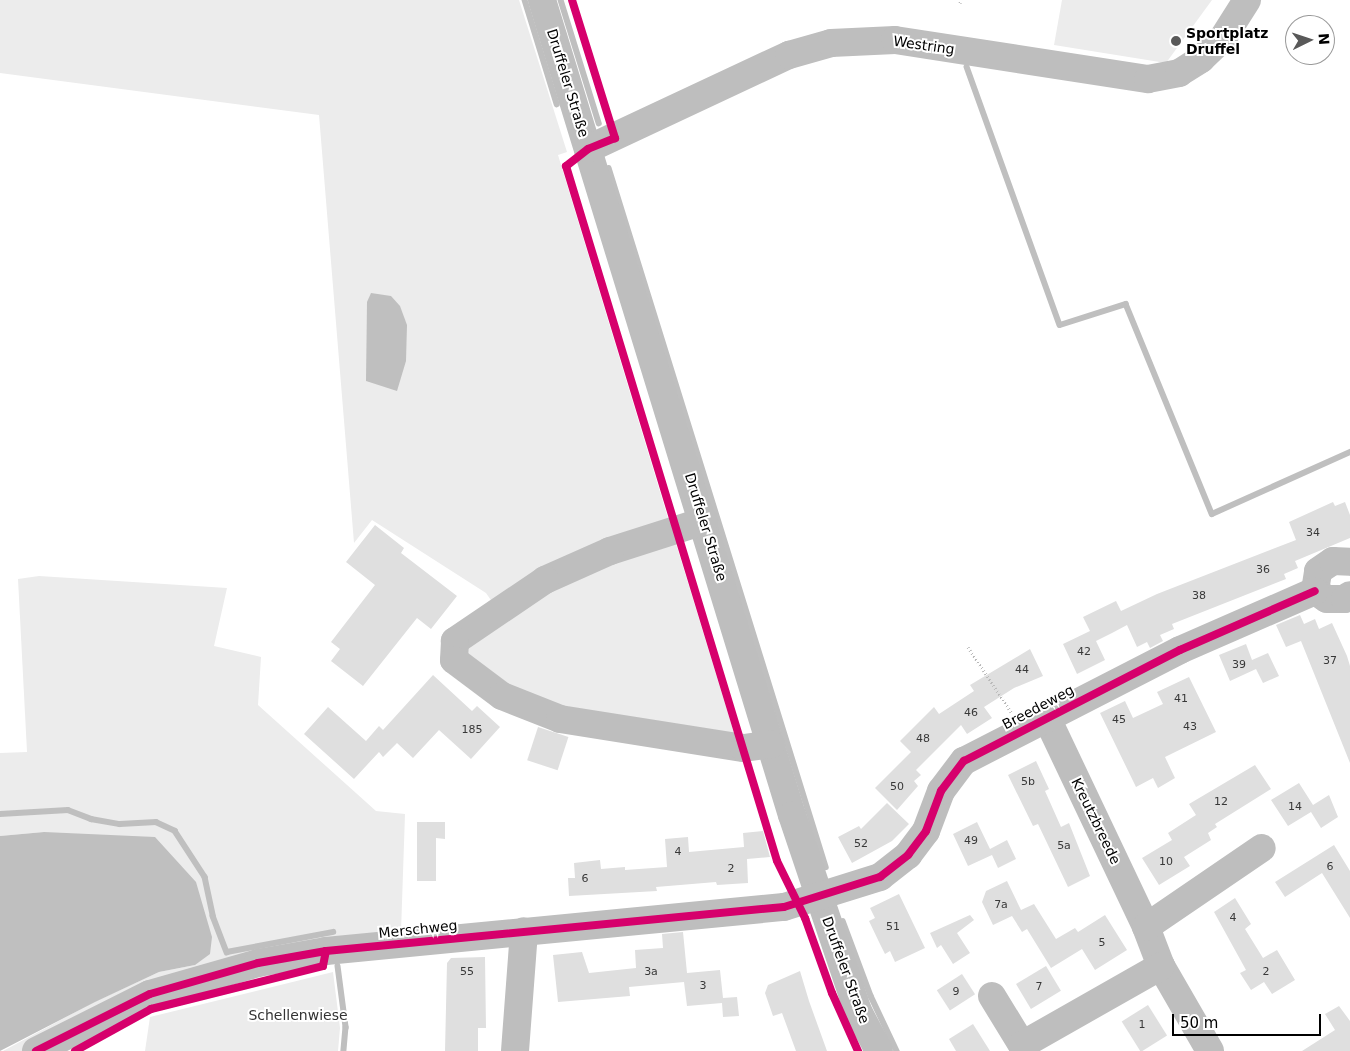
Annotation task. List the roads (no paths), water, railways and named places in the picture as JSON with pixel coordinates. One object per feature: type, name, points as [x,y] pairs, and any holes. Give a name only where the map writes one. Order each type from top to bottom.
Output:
[{"type":"street","name":"Druffeler Straße","points":[[542,0],[820,897],[858,1010],[879,1051]]},
{"type":"street","name":"Westring","points":[[588,148],[789,55],[831,43],[895,40],[1139,78],[1179,73],[1201,59],[1223,38],[1247,0]]},
{"type":"street","points":[[704,521],[610,551],[545,580],[455,641],[454,660],[502,696],[560,719],[744,748],[772,744]]},
{"type":"street","points":[[1348,602],[1327,599],[1315,591],[1318,571],[1334,561],[1350,562]]},
{"type":"street","name":"Breedeweg","points":[[820,897],[880,877],[908,855],[926,831],[941,791],[964,761],[1046,716],[1180,650],[1315,591]]},
{"type":"street","name":"Kreutzbreede","points":[[1046,716],[1146,927],[1161,966],[1210,1051]]},
{"type":"street","points":[[1146,927],[1262,848]]},
{"type":"street","name":"Merschweg","points":[[36,1051],[150,994],[258,963],[326,951],[784,907],[820,897]]},
{"type":"street","points":[[515,1051],[524,931]]},
{"type":"street","points":[[992,996],[1022,1045],[1161,966]]},
{"type":"waterway","points":[[525,0],[557,104]]},
{"type":"waterway","points":[[561,0],[599,123]]},
{"type":"waterway","points":[[967,67],[1060,325],[1126,304],[1212,514],[1350,452]]},
{"type":"waterway","points":[[609,168],[826,867]]},
{"type":"waterway","points":[[0,814],[68,810],[91,819],[120,824],[156,822],[175,831],[205,877],[213,916],[227,952],[333,932]]},
{"type":"waterway","points":[[843,921],[871,996],[897,1051]]},
{"type":"waterway","points":[[338,966],[346,1027],[344,1051]]},
{"type":"place","name":"Sportplatz Druffel","points":[[1176,41]]},
{"type":"park label","name":"Schellenwiese","points":[[298,1015]]}]
